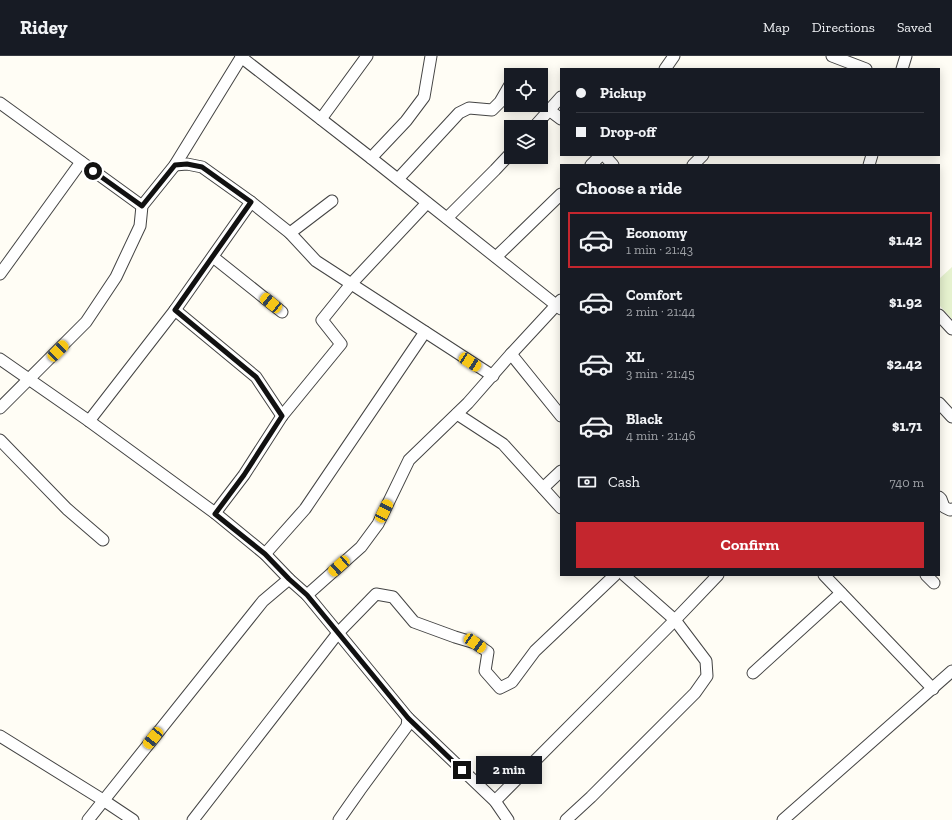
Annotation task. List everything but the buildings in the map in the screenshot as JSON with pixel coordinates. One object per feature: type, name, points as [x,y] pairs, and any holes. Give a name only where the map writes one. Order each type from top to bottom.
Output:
[{"type":"street","points":[[0,408],[86,322],[116,277],[140,226],[142,206],[175,165],[241,56],[496,257],[560,305],[511,354],[468,403],[409,460],[378,524],[361,547],[307,595]]},
{"type":"street","points":[[321,119],[367,56]]},
{"type":"street","points":[[371,158],[406,121],[424,97],[431,56]]},
{"type":"street","points":[[666,68],[674,56]]},
{"type":"street","points":[[832,56],[863,68]]},
{"type":"street","points":[[902,68],[906,56]]},
{"type":"street","points":[[398,179],[459,113],[469,108],[492,110],[500,102],[504,95]]},
{"type":"street","points":[[541,120],[560,98]]},
{"type":"street","points":[[0,103],[142,206]]},
{"type":"street","points":[[550,110],[560,118]]},
{"type":"street","points":[[591,164],[601,156]]},
{"type":"street","points":[[603,156],[612,164]]},
{"type":"street","points":[[694,164],[702,156]]},
{"type":"street","points":[[447,218],[504,160]]},
{"type":"street","points":[[0,274],[81,162]]},
{"type":"street","points":[[175,165],[187,164],[202,167],[251,202],[290,233],[316,261],[493,376]]},
{"type":"street","points":[[496,257],[560,195]]},
{"type":"street","points":[[290,233],[332,201]]},
{"type":"street","points":[[89,421],[175,310],[251,202]]},
{"type":"street","points":[[215,514],[244,475],[282,416],[341,344],[322,320],[351,284],[428,203]]},
{"type":"street","points":[[213,257],[282,312]]},
{"type":"street","points":[[175,310],[256,377],[282,416]]},
{"type":"street","points":[[940,316],[952,329]]},
{"type":"street","points":[[265,554],[305,509],[425,332]]},
{"type":"street","points":[[511,354],[560,415]]},
{"type":"street","points":[[0,359],[89,421],[215,514],[265,554],[307,595],[408,718],[495,801],[508,820]]},
{"type":"street","points":[[940,405],[952,417]]},
{"type":"street","points":[[457,414],[503,444],[560,507]]},
{"type":"street","points":[[0,440],[67,509],[103,540]]},
{"type":"street","points":[[542,488],[560,472]]},
{"type":"street","points":[[940,498],[944,507],[950,510],[952,509]]},
{"type":"street","points":[[194,820],[338,633],[376,594],[393,597],[414,622],[475,643],[488,652],[485,671],[500,688],[512,682],[535,651],[614,576]]},
{"type":"street","points":[[566,820],[695,693],[707,676],[706,661],[675,620],[625,576]]},
{"type":"street","points":[[495,801],[717,576]]},
{"type":"street","points":[[825,576],[933,689]]},
{"type":"street","points":[[927,576],[934,583]]},
{"type":"street","points":[[88,820],[263,601],[289,579]]},
{"type":"street","points":[[753,673],[841,593]]},
{"type":"street","points":[[784,820],[952,671]]},
{"type":"street","points":[[340,820],[407,726],[408,718]]},
{"type":"street","points":[[0,736],[133,820]]},
{"type":"green space","points":[[952,267],[952,319],[940,306],[940,278]]},
{"type":"route","points":[[93,171],[142,206],[175,165],[187,164],[202,167],[251,202],[175,310],[256,377],[282,416],[244,475],[215,514],[265,554],[307,595],[408,718],[462,770]]}]
